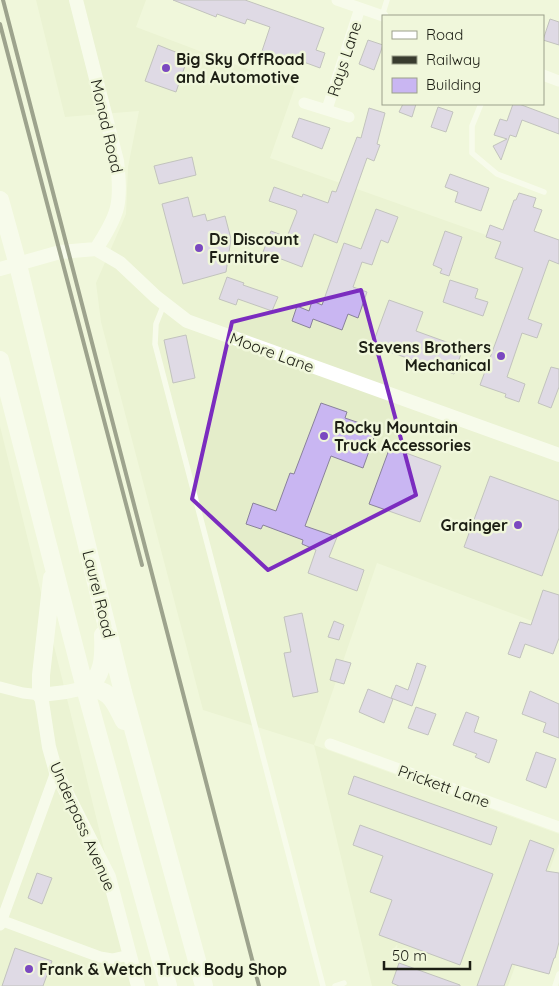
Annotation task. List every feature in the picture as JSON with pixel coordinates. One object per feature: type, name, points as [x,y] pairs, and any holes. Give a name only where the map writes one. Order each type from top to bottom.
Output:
[{"type":"main road","name":"Laurel Road","points":[[0,200],[18,265],[138,748],[204,986]]},
{"type":"main road","points":[[0,251],[18,265]]},
{"type":"main road","points":[[0,360],[85,688],[168,986]]},
{"type":"main road","points":[[41,695],[41,674],[50,604],[52,563]]},
{"type":"main road","points":[[85,688],[96,679],[102,659],[103,641],[100,596]]},
{"type":"main road","points":[[85,688],[100,690],[108,694],[138,748]]},
{"type":"street","name":"Monad Road","points":[[76,0],[117,161],[121,187],[118,207],[109,228],[96,249]]},
{"type":"street","points":[[337,0],[382,16]]},
{"type":"street","name":"Rays Lane","points":[[327,109],[360,8]]},
{"type":"street","points":[[544,75],[559,81]]},
{"type":"street","name":"Rays Lane","points":[[304,102],[349,117]]},
{"type":"street","points":[[0,269],[60,252],[96,249]]},
{"type":"street","name":"Moore Lane","points":[[96,249],[120,263],[164,304],[187,321],[559,455]]},
{"type":"street","points":[[0,687],[41,695],[85,688]]},
{"type":"street","name":"Underpass Avenue","points":[[41,695],[46,734],[56,772],[109,878],[138,986]]},
{"type":"street","name":"Prickett Lane","points":[[330,744],[559,826]]},
{"type":"street","points":[[56,772],[0,922],[100,958],[112,959],[130,956]]},
{"type":"lane","points":[[382,15],[387,0]]},
{"type":"lane","points":[[481,105],[472,126],[472,153],[497,174],[544,192]]},
{"type":"lane","points":[[164,304],[156,324],[155,344],[323,986]]},
{"type":"lane","points":[[555,986],[559,974]]},
{"type":"lane","points":[[334,986],[344,983]]},
{"type":"highlighted area","points":[[361,290],[416,495],[268,570],[192,499],[232,322]]},
{"type":"shaded area","points":[[36,0],[146,0],[136,27],[295,87],[270,158],[559,261],[559,631],[377,563],[314,745],[203,710],[101,322],[96,283],[126,214],[128,167],[139,111],[65,117]]},
{"type":"shaded area","points":[[0,426],[130,955],[138,986],[0,986]]},
{"type":"shaded area","points":[[314,745],[559,834],[559,844],[508,986],[372,986]]},
{"type":"building","points":[[173,0],[245,0],[324,28],[316,50],[325,53],[320,68],[290,57],[288,63],[261,54],[270,27],[247,19],[245,24],[217,14],[216,17]]},
{"type":"building","points":[[550,19],[559,22],[559,45],[544,40]]},
{"type":"building","points":[[368,40],[382,45],[374,70],[359,64]]},
{"type":"building","points":[[158,45],[188,57],[176,92],[145,81]]},
{"type":"building","points":[[402,105],[416,105],[412,117],[399,112]]},
{"type":"building","points":[[513,105],[522,105],[559,119],[559,134],[522,120],[516,137],[510,135],[501,160],[493,146],[507,139],[494,135],[500,119],[507,121]]},
{"type":"building","points":[[438,107],[453,112],[446,132],[431,127]]},
{"type":"building","points":[[369,108],[385,113],[377,144],[380,145],[374,161],[367,158],[337,243],[314,234],[302,267],[263,252],[271,231],[287,237],[297,212],[269,201],[274,187],[302,197],[303,194],[328,203],[332,191],[336,192],[357,137],[361,138]]},
{"type":"building","points":[[299,118],[330,128],[322,149],[292,137]]},
{"type":"building","points":[[192,157],[196,175],[159,184],[154,166]]},
{"type":"building","points":[[450,174],[489,188],[481,211],[455,202],[458,192],[445,187]]},
{"type":"building","points":[[519,193],[536,198],[533,207],[542,210],[534,231],[559,240],[559,264],[549,260],[528,319],[542,324],[537,338],[522,333],[507,377],[525,384],[519,402],[505,397],[506,394],[480,385],[523,268],[495,258],[501,242],[486,237],[490,225],[503,230],[514,200],[516,200]]},
{"type":"building","points":[[188,197],[193,217],[205,214],[207,221],[225,216],[231,239],[226,272],[183,284],[162,204]]},
{"type":"building","points":[[376,209],[398,217],[388,243],[381,240],[372,265],[362,262],[353,287],[367,292],[358,318],[348,314],[342,330],[313,319],[310,328],[292,321],[297,306],[309,311],[312,301],[322,305],[344,243],[361,249]]},
{"type":"building","points":[[445,231],[462,237],[449,276],[440,273],[442,269],[433,265]]},
{"type":"building","points":[[227,277],[244,283],[243,285],[278,297],[272,311],[238,299],[236,305],[219,299]]},
{"type":"building","points":[[450,280],[478,289],[475,298],[488,302],[483,316],[443,302]]},
{"type":"building","points":[[389,300],[423,312],[416,331],[463,348],[454,374],[372,346]]},
{"type":"building","points":[[186,335],[195,378],[173,383],[164,340]]},
{"type":"building","points":[[551,367],[559,369],[559,387],[551,408],[538,403]]},
{"type":"building","points":[[321,403],[347,412],[345,418],[377,429],[363,468],[331,456],[305,526],[337,537],[329,557],[364,570],[357,591],[308,573],[316,550],[302,544],[303,540],[263,525],[261,529],[246,524],[253,503],[276,511],[290,473],[294,474]]},
{"type":"building","points":[[390,447],[441,466],[420,522],[369,504]]},
{"type":"building","points":[[490,476],[559,501],[559,528],[542,576],[464,547]]},
{"type":"building","points":[[543,590],[559,595],[559,638],[553,654],[525,644],[520,658],[508,654],[520,622],[531,625]]},
{"type":"building","points":[[302,613],[318,692],[293,697],[284,653],[291,652],[284,617]]},
{"type":"building","points":[[334,621],[344,625],[339,640],[328,637]]},
{"type":"building","points":[[336,659],[351,663],[344,684],[330,680]]},
{"type":"building","points":[[417,663],[426,666],[412,706],[391,698],[396,685],[408,690]]},
{"type":"building","points":[[368,689],[393,699],[384,723],[359,712]]},
{"type":"building","points":[[530,691],[559,704],[559,738],[543,732],[546,723],[522,714]]},
{"type":"building","points":[[416,707],[436,714],[428,735],[408,728]]},
{"type":"building","points":[[466,712],[479,717],[474,732],[497,740],[489,763],[475,757],[477,754],[453,745]]},
{"type":"building","points":[[536,752],[556,759],[546,788],[526,780]]},
{"type":"building","points":[[354,776],[497,827],[491,845],[348,794]]},
{"type":"building","points":[[360,825],[493,874],[460,965],[379,935],[392,900],[370,892],[383,856],[353,845]]},
{"type":"building","points":[[530,840],[554,849],[546,871],[559,873],[559,942],[555,958],[549,974],[512,964],[504,986],[477,986]]},
{"type":"building","points":[[37,873],[52,878],[42,904],[28,898]]},
{"type":"building","points":[[15,948],[52,961],[43,986],[2,986]]},
{"type":"building","points":[[399,963],[460,986],[399,986],[392,983]]},
{"type":"railway","points":[[3,0],[259,986]]},
{"type":"railway","points":[[0,24],[142,565]]},
{"type":"place","name":"Big Sky OffRoad and Automotive","points":[[166,68]]},
{"type":"place","name":"Ds Discount Furniture","points":[[199,248]]},
{"type":"place","name":"Stevens Brothers Mechanical","points":[[501,356]]},
{"type":"place","name":"Rocky Mountain Truck Accessories","points":[[324,436]]},
{"type":"place","name":"Grainger","points":[[518,525]]},
{"type":"place","name":"Frank & Wetch Truck Body Shop","points":[[29,969]]}]
